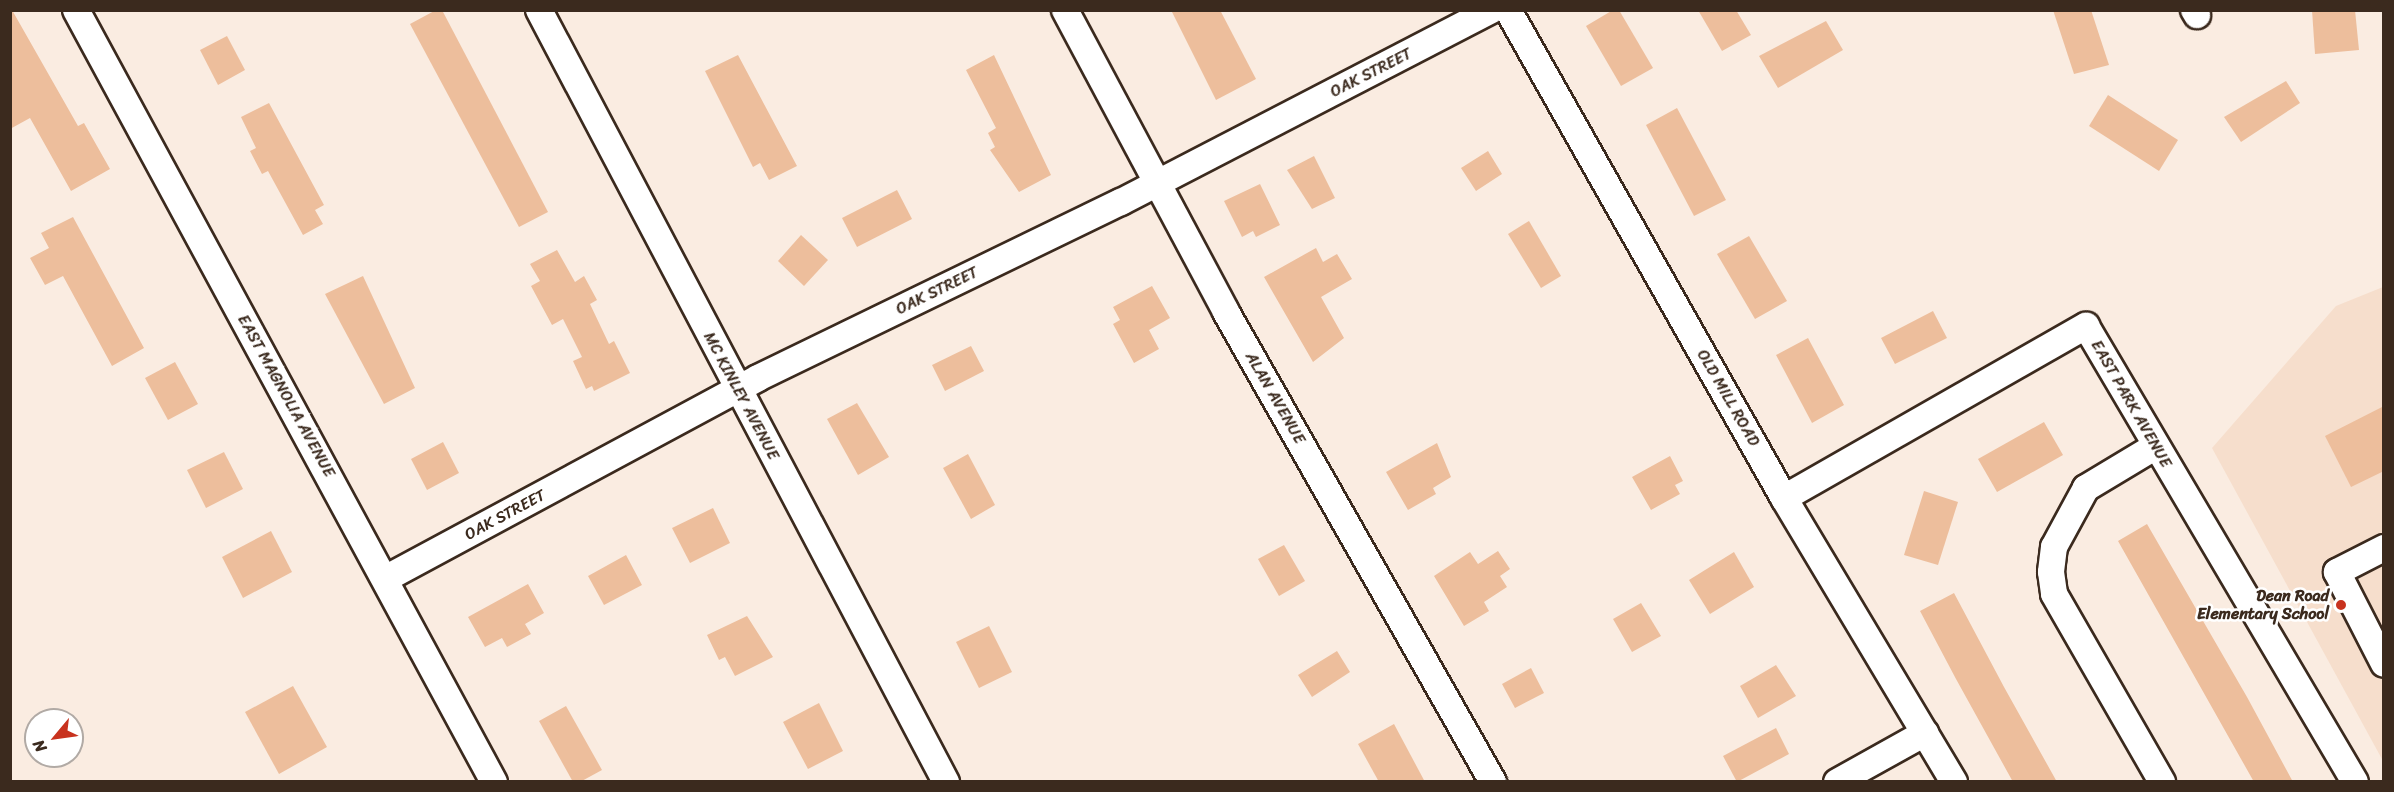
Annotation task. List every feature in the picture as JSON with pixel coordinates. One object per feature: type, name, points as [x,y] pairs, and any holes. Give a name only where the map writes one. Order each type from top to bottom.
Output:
[{"type":"street","name":"EAST MAGNOLIA AVENUE","points":[[76,10],[494,782]]},
{"type":"street","name":"MC KINLEY AVENUE","points":[[538,10],[946,782]]},
{"type":"street","name":"ALAN AVENUE","points":[[1065,10],[1158,182],[1493,782]]},
{"type":"street","name":"OAK STREET","points":[[386,579],[737,389],[1158,182],[1491,10]]},
{"type":"street","name":"OLD MILL ROAD","points":[[1508,10],[1784,498],[1954,782]]},
{"type":"street","name":"EAST PARK AVENUE","points":[[1784,498],[2086,326],[2355,782]]},
{"type":"street","points":[[2156,446],[2086,488],[2054,547],[2051,572],[2054,594],[2162,782]]},
{"type":"street","points":[[2384,548],[2337,572],[2384,664]]},
{"type":"street","points":[[1837,782],[1925,733]]},
{"type":"shaded area","name":"Dean Road Elementary School","points":[[2383,287],[2383,761],[2212,448],[2336,306]]},
{"type":"building","points":[[12,10],[78,126],[84,123],[110,169],[71,191],[30,118],[10,129]]},
{"type":"building","points":[[436,10],[442,10],[548,212],[519,227],[410,24]]},
{"type":"building","points":[[1171,10],[1220,10],[1256,79],[1216,100]]},
{"type":"building","points":[[1613,10],[1619,10],[1653,68],[1621,86],[1586,26]]},
{"type":"building","points":[[1698,10],[1736,10],[1751,35],[1722,51]]},
{"type":"building","points":[[2053,10],[2091,10],[2109,65],[2074,74]]},
{"type":"building","points":[[2312,10],[2355,10],[2359,50],[2315,54]]},
{"type":"building","points":[[1826,21],[1843,50],[1778,88],[1759,56]]},
{"type":"building","points":[[227,36],[245,70],[218,85],[200,50]]},
{"type":"building","points":[[738,55],[797,166],[769,180],[760,163],[753,167],[705,71]]},
{"type":"building","points":[[994,55],[1051,175],[1019,192],[990,150],[995,147],[988,133],[996,128],[966,70]]},
{"type":"building","points":[[2286,81],[2300,103],[2241,142],[2224,117]]},
{"type":"building","points":[[2108,95],[2178,140],[2159,171],[2089,126]]},
{"type":"building","points":[[269,103],[324,205],[315,210],[323,224],[303,235],[268,171],[262,174],[250,151],[256,148],[241,117]]},
{"type":"building","points":[[1677,108],[1726,200],[1694,216],[1646,125]]},
{"type":"building","points":[[1488,151],[1502,174],[1476,191],[1461,168]]},
{"type":"building","points":[[1314,156],[1335,198],[1312,209],[1287,170]]},
{"type":"building","points":[[1260,184],[1280,225],[1256,237],[1253,231],[1242,237],[1224,201]]},
{"type":"building","points":[[897,190],[912,219],[857,247],[842,218]]},
{"type":"building","points":[[73,217],[144,348],[112,366],[63,276],[45,285],[30,258],[49,248],[41,233]]},
{"type":"building","points":[[1529,221],[1561,276],[1541,288],[1508,234]]},
{"type":"building","points":[[801,235],[828,260],[804,286],[778,261]]},
{"type":"building","points":[[1749,236],[1787,301],[1755,319],[1717,254]]},
{"type":"building","points":[[1316,248],[1323,262],[1337,254],[1352,279],[1321,297],[1344,338],[1313,362],[1264,277]]},
{"type":"building","points":[[557,250],[575,282],[584,276],[597,300],[590,304],[609,344],[614,341],[630,373],[594,391],[592,386],[586,389],[573,361],[582,357],[563,319],[552,325],[531,286],[540,281],[530,264]]},
{"type":"building","points":[[363,276],[415,388],[384,404],[325,294]]},
{"type":"building","points":[[1152,286],[1170,318],[1149,330],[1159,349],[1134,363],[1113,324],[1120,320],[1113,307]]},
{"type":"building","points":[[1933,311],[1947,338],[1895,364],[1881,338]]},
{"type":"building","points":[[1808,338],[1844,405],[1812,423],[1776,355]]},
{"type":"building","points":[[971,346],[984,371],[945,391],[932,365]]},
{"type":"building","points":[[175,362],[198,404],[168,420],[145,378]]},
{"type":"building","points":[[857,403],[889,457],[858,475],[827,419]]},
{"type":"building","points":[[2384,406],[2384,471],[2351,487],[2325,436]]},
{"type":"building","points":[[2044,422],[2063,455],[1997,492],[1978,459]]},
{"type":"building","points":[[443,442],[459,473],[427,490],[411,459]]},
{"type":"building","points":[[1437,443],[1451,477],[1433,488],[1436,494],[1408,510],[1386,472]]},
{"type":"building","points":[[224,452],[243,489],[206,508],[187,470]]},
{"type":"building","points":[[968,454],[995,505],[971,519],[943,468]]},
{"type":"building","points":[[1670,456],[1683,481],[1675,485],[1680,494],[1651,510],[1632,477]]},
{"type":"building","points":[[1924,491],[1958,502],[1938,565],[1904,555]]},
{"type":"building","points":[[713,508],[730,543],[690,563],[672,528]]},
{"type":"building","points":[[2147,524],[2247,697],[2293,782],[2254,782],[2118,541]]},
{"type":"building","points":[[271,531],[292,572],[243,598],[222,557]]},
{"type":"building","points":[[1284,545],[1305,581],[1279,596],[1258,559]]},
{"type":"building","points":[[1498,551],[1510,569],[1500,576],[1507,587],[1484,602],[1489,611],[1464,626],[1434,576],[1470,552],[1478,564]]},
{"type":"building","points":[[1734,552],[1754,587],[1710,614],[1689,580]]},
{"type":"building","points":[[626,555],[642,585],[604,605],[588,576]]},
{"type":"building","points":[[528,584],[544,613],[525,624],[531,634],[507,647],[502,638],[485,647],[468,617]]},
{"type":"building","points":[[1954,593],[2057,782],[2013,782],[1956,679],[1920,611]]},
{"type":"building","points":[[1641,603],[1661,636],[1632,652],[1613,619]]},
{"type":"building","points":[[747,616],[773,657],[735,676],[725,657],[719,660],[707,635]]},
{"type":"building","points":[[989,626],[1012,672],[979,688],[956,642]]},
{"type":"building","points":[[1337,651],[1350,672],[1312,697],[1298,675]]},
{"type":"building","points":[[1776,665],[1796,696],[1758,718],[1740,686]]},
{"type":"building","points":[[1531,668],[1544,693],[1515,708],[1502,684]]},
{"type":"building","points":[[293,686],[327,747],[279,774],[245,712]]},
{"type":"building","points":[[819,703],[843,751],[808,769],[783,722]]},
{"type":"building","points":[[566,706],[602,770],[580,782],[573,782],[539,721]]},
{"type":"building","points":[[1394,724],[1425,782],[1379,782],[1358,744]]},
{"type":"building","points":[[1776,728],[1789,754],[1737,782],[1723,756]]},
{"type":"place","name":"Dean Road Elementary School","points":[[2341,605]]}]
